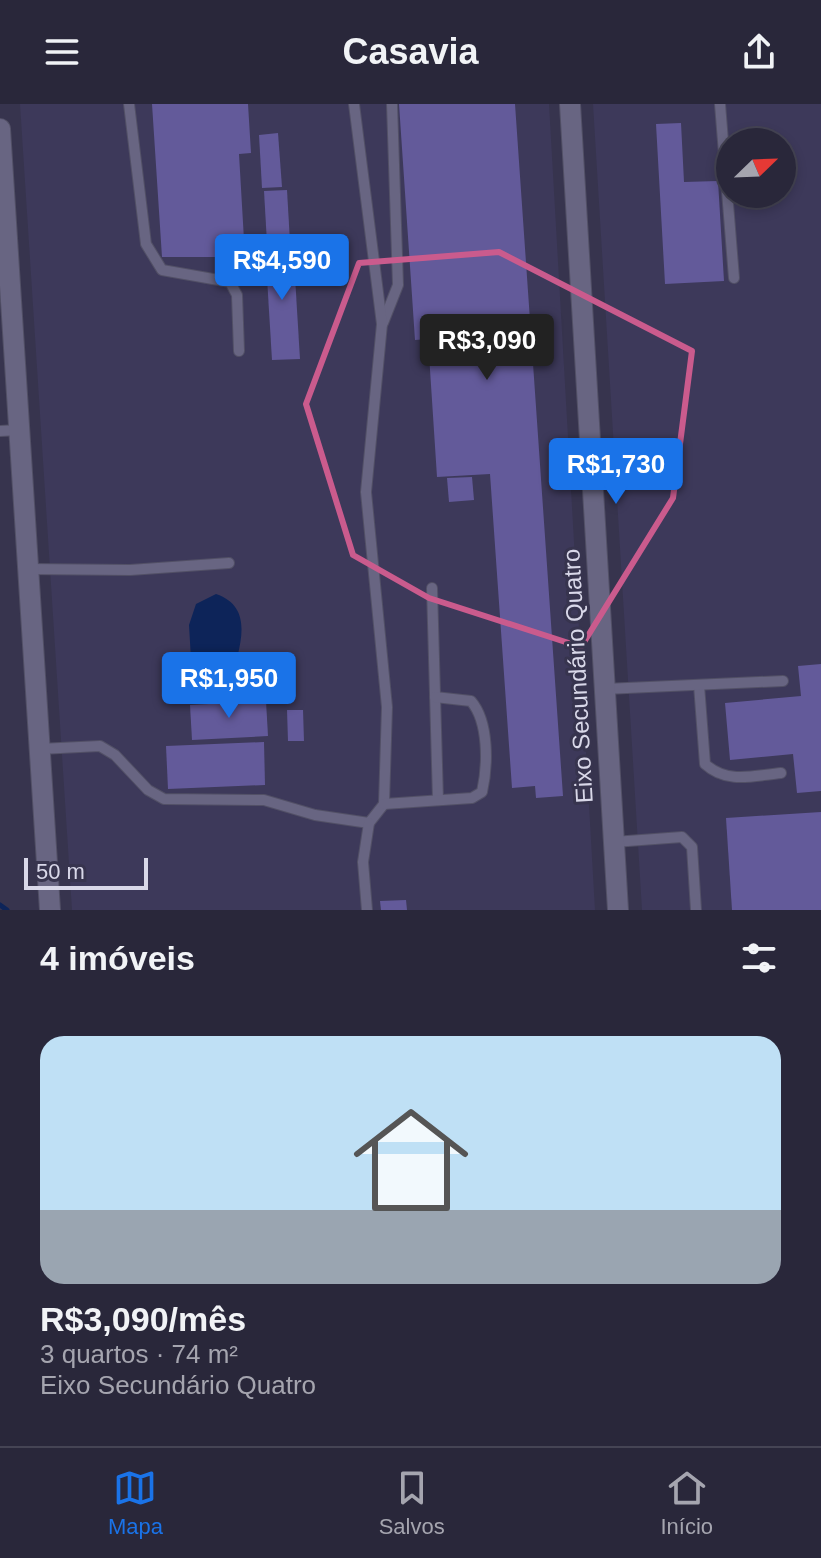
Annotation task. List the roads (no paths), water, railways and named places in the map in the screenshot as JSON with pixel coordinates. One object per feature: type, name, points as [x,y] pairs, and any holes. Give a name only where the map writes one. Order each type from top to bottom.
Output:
[{"type":"street","name":"Eixo Secundário Quatro","points":[[570,104],[618,910]]},
{"type":"street","points":[[0,129],[10,431],[28,569],[50,910]]},
{"type":"lane","points":[[129,104],[146,244],[162,270],[230,282],[237,295],[239,351]]},
{"type":"lane","points":[[354,104],[382,324],[366,492],[387,707],[384,804],[369,823],[363,862],[367,910]]},
{"type":"lane","points":[[382,324],[398,285],[392,104]]},
{"type":"lane","points":[[720,104],[734,278]]},
{"type":"lane","points":[[28,569],[130,570],[229,563]]},
{"type":"lane","points":[[432,588],[438,800]]},
{"type":"lane","points":[[605,689],[783,681]]},
{"type":"lane","points":[[699,685],[705,764],[718,776],[732,779],[781,773]]},
{"type":"lane","points":[[384,804],[472,798],[482,792],[486,775],[481,713],[471,701],[435,697]]},
{"type":"lane","points":[[40,749],[100,746],[115,755],[148,790],[164,799],[264,800],[315,815],[369,823]]},
{"type":"lane","points":[[614,842],[682,837],[692,847],[696,910]]},
{"type":"water","points":[[216,594],[229,600],[237,609],[242,631],[231,682],[211,689],[192,676],[189,625],[196,604]]},
{"type":"waterway","points":[[0,905],[7,910]]}]
